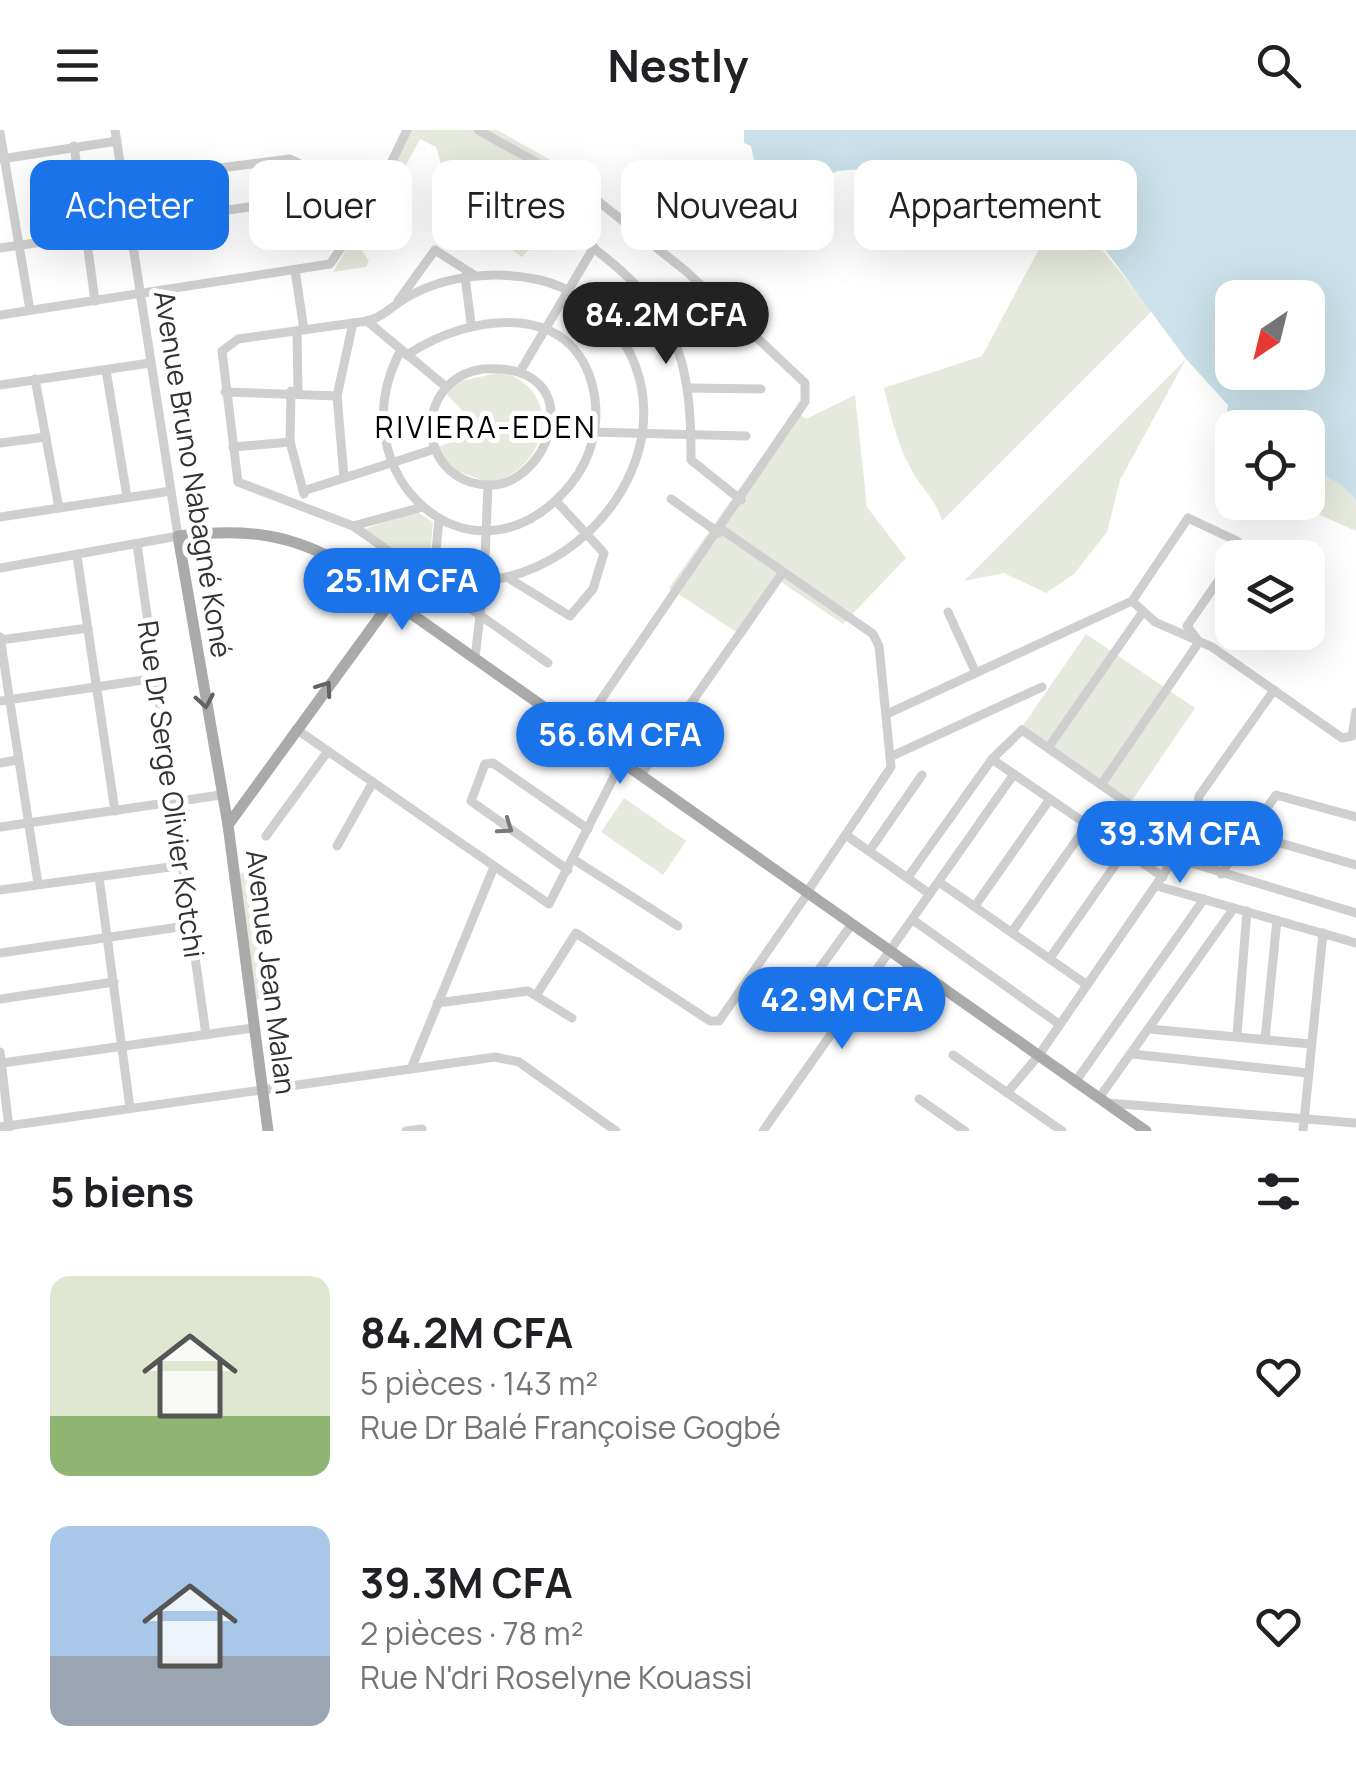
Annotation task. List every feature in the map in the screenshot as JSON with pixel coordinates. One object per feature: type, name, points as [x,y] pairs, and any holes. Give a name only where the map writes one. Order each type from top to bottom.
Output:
[{"type":"main road","points":[[178,536],[236,531],[286,537],[334,560],[1076,1081],[1140,1130]]},
{"type":"main road","name":"Avenue Bruno Nabagné Koné","points":[[178,536],[228,825]]},
{"type":"main road","name":"Avenue Jean Malan","points":[[268,1131],[228,825],[392,600]]},
{"type":"street","points":[[392,130],[406,133],[392,160]]},
{"type":"street","points":[[478,130],[580,186],[687,272],[800,375],[805,402],[579,732]]},
{"type":"street","points":[[0,134],[30,310]]},
{"type":"street","points":[[2,158],[116,135]]},
{"type":"street","name":"Avenue Bruno Nabagné Koné","points":[[116,135],[119,160]]},
{"type":"street","points":[[74,146],[76,160]]},
{"type":"street","points":[[0,248],[30,244]]},
{"type":"street","points":[[87,250],[94,301]]},
{"type":"street","name":"Avenue Bruno Nabagné Koné","points":[[132,250],[178,536]]},
{"type":"street","points":[[0,315],[322,267],[336,259],[341,250]]},
{"type":"street","points":[[390,312],[435,250],[471,276]]},
{"type":"street","points":[[520,370],[593,250]]},
{"type":"street","points":[[597,250],[632,278],[661,312],[682,353],[690,388],[691,460],[741,500]]},
{"type":"street","points":[[295,270],[301,330],[290,442],[306,506]]},
{"type":"street","points":[[471,276],[471,324]]},
{"type":"street","points":[[484,581],[510,579],[548,563],[587,536],[606,516],[630,477],[644,433],[642,395],[630,355],[608,320],[568,289],[538,279],[471,276],[406,298],[390,312],[367,322],[229,344],[220,358],[238,482],[353,526],[548,663]]},
{"type":"street","points":[[509,321],[544,330],[568,346],[594,390],[595,431],[581,470],[556,501],[512,528],[486,531],[419,508],[392,463],[384,425],[387,383],[404,353],[471,324],[509,321]]},
{"type":"street","points":[[367,322],[445,386]]},
{"type":"street","points":[[344,477],[337,396],[353,323]]},
{"type":"street","points":[[0,385],[150,363]]},
{"type":"street","points":[[106,370],[127,498]]},
{"type":"street","points":[[520,370],[546,394],[551,431],[526,469],[507,482],[488,485],[463,479],[432,450],[432,407],[445,386],[473,371],[520,370]]},
{"type":"street","points":[[35,380],[59,508]]},
{"type":"street","points":[[690,388],[761,389]]},
{"type":"street","points":[[225,392],[337,396]]},
{"type":"street","points":[[551,431],[746,436]]},
{"type":"street","points":[[0,443],[46,438]]},
{"type":"street","points":[[233,447],[290,442]]},
{"type":"street","points":[[303,491],[432,450]]},
{"type":"street","points":[[475,658],[484,581],[488,485]]},
{"type":"street","points":[[0,516],[171,491]]},
{"type":"street","points":[[536,994],[576,933],[715,1022],[737,996],[891,768],[879,646],[873,634],[671,499]]},
{"type":"street","points":[[510,579],[574,615],[593,589],[604,557],[556,501]]},
{"type":"street","points":[[353,526],[419,508]]},
{"type":"street","points":[[433,584],[439,518]]},
{"type":"street","points":[[886,714],[1132,601],[1188,518],[1237,540]]},
{"type":"street","points":[[0,568],[178,536]]},
{"type":"street","name":"Rue Dr Serge Olivier Kotchi","points":[[137,544],[206,1035]]},
{"type":"street","points":[[77,556],[115,810]]},
{"type":"street","points":[[640,776],[783,572]]},
{"type":"street","points":[[1199,642],[1187,626],[1215,586]]},
{"type":"street","points":[[1132,601],[1142,613],[1199,642],[1342,738],[1352,736],[1356,712]]},
{"type":"street","points":[[948,612],[975,672]]},
{"type":"street","points":[[1048,748],[1142,613]]},
{"type":"street","points":[[38,884],[5,700],[0,639],[88,628]]},
{"type":"street","points":[[1101,784],[1199,642]]},
{"type":"street","points":[[5,700],[157,678]]},
{"type":"street","points":[[890,757],[1042,687]]},
{"type":"street","points":[[1007,1093],[1038,1055],[1196,828],[1199,796],[1274,690]]},
{"type":"street","points":[[296,729],[549,904],[621,763]]},
{"type":"street","points":[[908,878],[992,759],[1022,730],[1185,843]]},
{"type":"street","points":[[266,836],[328,750]]},
{"type":"street","points":[[992,759],[1125,851],[1160,881],[1204,899],[1356,944]]},
{"type":"street","points":[[0,763],[17,760]]},
{"type":"street","points":[[565,869],[471,801],[484,764],[493,764],[586,828]]},
{"type":"street","points":[[763,1131],[1014,774]]},
{"type":"street","points":[[870,850],[922,775]]},
{"type":"street","points":[[338,846],[373,782]]},
{"type":"street","points":[[0,828],[221,795]]},
{"type":"street","points":[[1221,874],[1276,795],[1356,815]]},
{"type":"street","points":[[974,906],[1050,799]]},
{"type":"street","points":[[1012,932],[1088,825]]},
{"type":"street","points":[[1250,834],[1356,865]]},
{"type":"street","points":[[846,835],[930,894]]},
{"type":"street","points":[[1050,958],[1125,851]]},
{"type":"street","points":[[1175,858],[1356,913]]},
{"type":"street","points":[[574,859],[678,926]]},
{"type":"street","points":[[0,890],[185,865]]},
{"type":"street","points":[[411,1069],[494,867]]},
{"type":"street","points":[[99,877],[130,1108]]},
{"type":"street","points":[[939,882],[1087,985]]},
{"type":"street","points":[[1076,1081],[1204,899]]},
{"type":"street","points":[[1234,908],[1102,1101],[1356,1123]]},
{"type":"street","points":[[1237,1036],[1247,912]]},
{"type":"street","points":[[912,920],[1060,1024]]},
{"type":"street","points":[[1265,1039],[1277,920]]},
{"type":"street","points":[[737,996],[780,1023],[852,924]]},
{"type":"street","points":[[0,953],[193,925]]},
{"type":"street","points":[[1304,1131],[1322,934]]},
{"type":"street","points":[[0,999],[114,982]]},
{"type":"street","points":[[437,1003],[536,994],[572,1018]]},
{"type":"street","points":[[253,1028],[1,1058],[6,1128],[508,1058],[616,1131]]},
{"type":"street","points":[[1149,1029],[1311,1044]]},
{"type":"street","points":[[1132,1054],[1308,1073]]},
{"type":"street","points":[[953,1055],[1062,1131]]},
{"type":"street","points":[[918,1099],[965,1131]]},
{"type":"street","points":[[406,1131],[422,1129]]},
{"type":"shaded area","points":[[411,130],[497,130],[550,160],[440,160],[436,147],[420,139],[409,160],[388,160]]},
{"type":"shaded area","points":[[346,250],[362,250],[369,261],[366,267],[333,272]]},
{"type":"shaded area","points":[[1038,250],[1102,250],[1152,311],[942,521],[903,453],[884,388],[982,356]]},
{"type":"shaded area","points":[[1186,359],[1120,480],[1107,532],[1074,574],[1046,593],[1004,573],[964,581]]},
{"type":"shaded area","points":[[502,372],[522,382],[535,396],[542,412],[542,430],[525,463],[490,483],[449,468],[435,448],[469,435],[469,417],[445,393],[456,382]]},
{"type":"shaded area","points":[[855,395],[867,507],[906,558],[843,624],[781,582],[744,637],[669,588],[795,410],[806,419]]},
{"type":"shaded area","points":[[1325,476],[1356,500],[1356,531],[1325,517]]},
{"type":"shaded area","points":[[416,511],[433,522],[428,578],[359,531]]},
{"type":"shaded area","points":[[1086,634],[1195,708],[1131,802],[1022,727]]},
{"type":"shaded area","points":[[624,798],[686,841],[663,875],[601,832]]},
{"type":"shaded area","points":[[254,871],[272,997],[254,1000],[240,873]]},
{"type":"water","points":[[744,130],[1356,130],[1356,500],[1325,476],[1325,410],[1227,410],[1228,405],[1186,359],[1105,250],[1137,250],[1137,160],[854,160],[854,170],[834,173],[834,160],[754,160],[751,146],[744,143]]},
{"type":"district","name":"RIVIERA-EDEN","points":[[486,426]]}]
